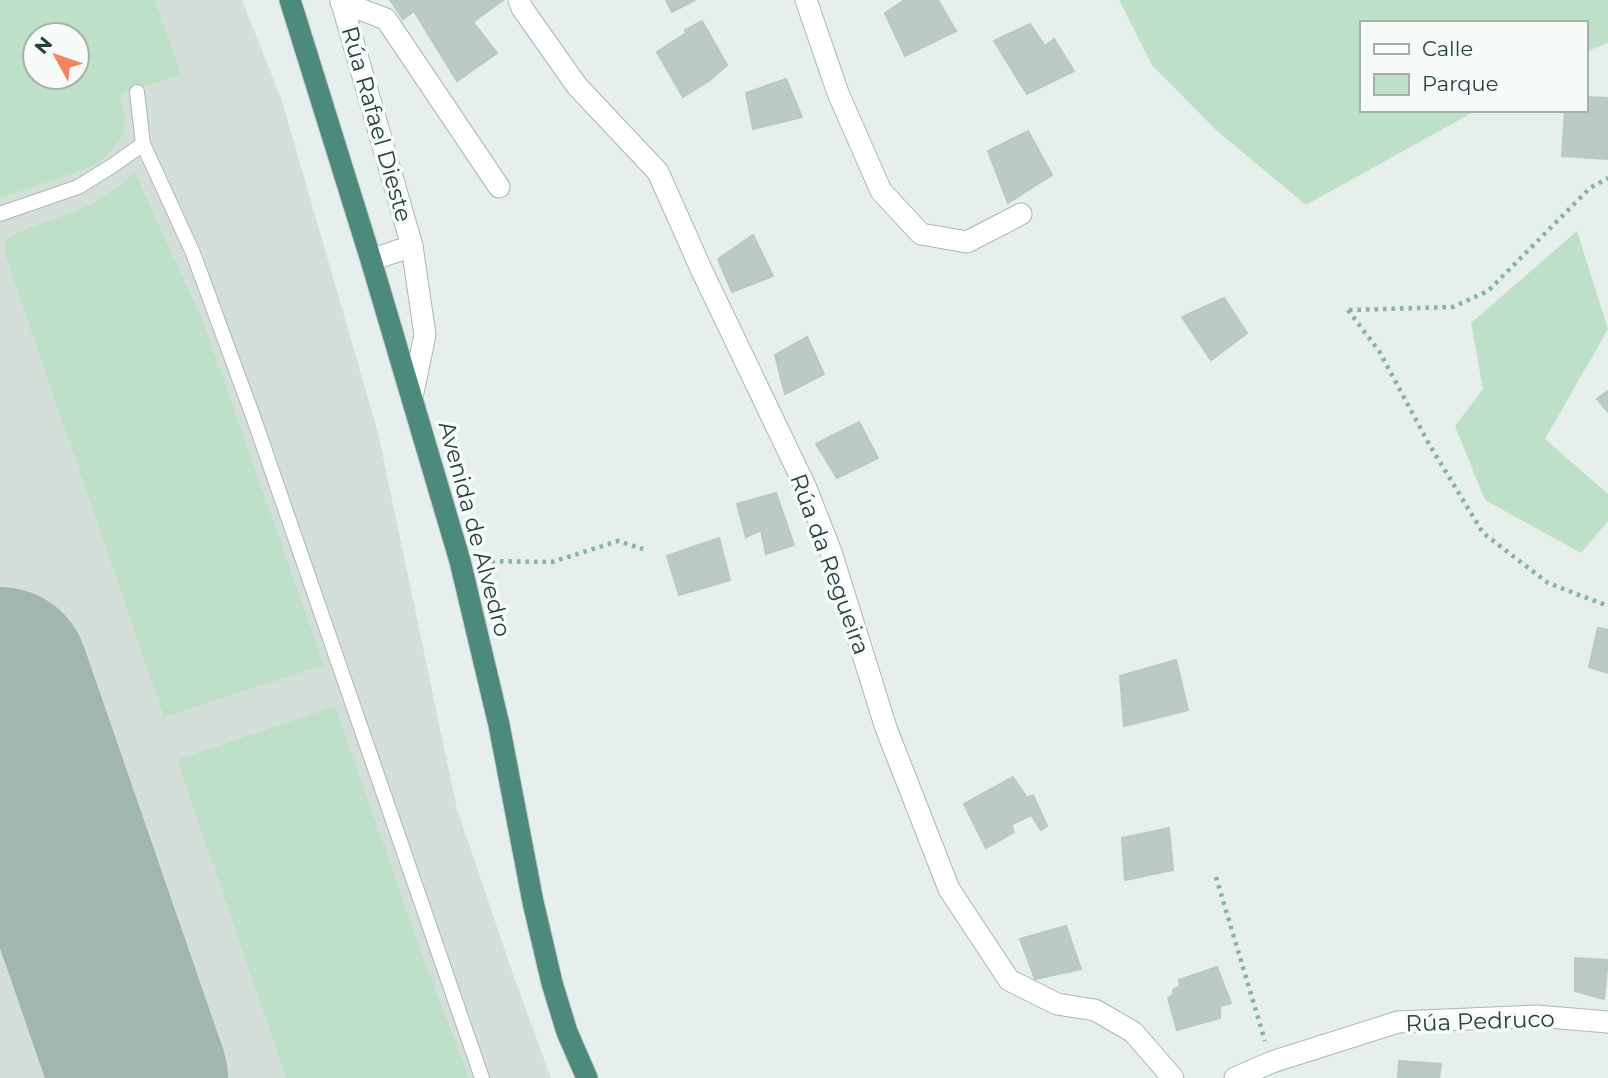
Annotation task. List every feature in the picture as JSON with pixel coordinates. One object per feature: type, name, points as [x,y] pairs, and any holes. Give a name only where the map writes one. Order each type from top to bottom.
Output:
[{"type":"highway","name":"Avenida de Alvedro","points":[[290,0],[371,260],[460,561],[499,725],[533,902],[552,983],[567,1032],[587,1078]]},
{"type":"street","name":"Rúa da Regueira","points":[[519,0],[577,86],[658,172],[702,271],[806,488],[831,552],[886,728],[949,889],[1009,980],[1057,1004],[1095,1010],[1133,1032],[1173,1078]]},
{"type":"street","points":[[806,0],[838,93],[880,191],[921,234],[967,242],[1021,214]]},
{"type":"street","name":"Rúa Rafael Dieste","points":[[341,1],[386,19],[499,187]]},
{"type":"street","name":"Rúa Rafael Dieste","points":[[341,1],[412,246],[425,335],[412,397]]},
{"type":"street","name":"Rúa Rafael Dieste","points":[[371,260],[412,246]]},
{"type":"street","name":"Rúa Pedruco","points":[[1235,1078],[1272,1062],[1398,1022],[1537,1016],[1608,1022]]},
{"type":"lane","points":[[137,92],[143,144],[193,253],[249,407],[482,1078]]},
{"type":"lane","points":[[0,214],[78,187],[143,144]]},
{"type":"path","points":[[1608,178],[1590,188],[1488,291],[1453,307],[1348,310],[1379,351],[1429,444],[1483,533],[1548,583],[1608,606]]},
{"type":"path","points":[[460,561],[552,562],[618,541],[643,549]]},
{"type":"path","points":[[1216,877],[1272,1062]]},
{"type":"shaded area","points":[[0,0],[242,0],[282,101],[378,433],[457,809],[551,1078],[0,1078]]},
{"type":"green space","points":[[0,0],[155,0],[181,75],[120,94],[125,117],[124,134],[97,164],[0,198]]},
{"type":"green space","points":[[1119,0],[1608,0],[1608,43],[1587,51],[1587,21],[1360,21],[1360,112],[1473,112],[1306,205],[1216,130],[1152,65]]},
{"type":"green space","points":[[135,173],[204,324],[324,665],[164,717],[5,255],[6,239],[88,206]]},
{"type":"green space","points":[[1577,231],[1608,329],[1545,439],[1608,494],[1608,521],[1581,553],[1485,500],[1455,426],[1483,389],[1471,323]]},
{"type":"green space","points":[[335,706],[423,957],[469,1078],[286,1078],[177,760]]},
{"type":"building","points":[[390,0],[503,0],[473,22],[497,53],[457,81],[414,11],[403,19]]},
{"type":"building","points":[[666,0],[695,0],[672,12]]},
{"type":"building","points":[[905,0],[938,0],[956,31],[905,56],[885,13]]},
{"type":"building","points":[[702,21],[727,65],[710,80],[683,97],[657,52],[686,33],[685,30]]},
{"type":"building","points":[[1030,24],[1045,46],[1054,39],[1074,71],[1027,94],[994,41]]},
{"type":"building","points":[[786,79],[802,117],[753,129],[746,93]]},
{"type":"building","points":[[1587,97],[1608,98],[1608,159],[1562,156],[1565,112],[1587,112]]},
{"type":"building","points":[[1028,131],[1052,175],[1008,203],[988,151]]},
{"type":"building","points":[[753,235],[773,276],[732,292],[718,259]]},
{"type":"building","points":[[1224,298],[1247,333],[1211,360],[1182,317]]},
{"type":"building","points":[[807,337],[824,374],[785,394],[775,355]]},
{"type":"building","points":[[1608,391],[1608,412],[1597,399]]},
{"type":"building","points":[[859,422],[878,458],[837,478],[816,444]]},
{"type":"building","points":[[776,493],[794,545],[766,554],[761,530],[746,537],[737,504]]},
{"type":"building","points":[[719,538],[730,580],[679,595],[667,556]]},
{"type":"building","points":[[1598,628],[1608,630],[1608,673],[1589,667]]},
{"type":"building","points":[[1176,660],[1188,710],[1124,726],[1120,676]]},
{"type":"building","points":[[1013,777],[1027,798],[1033,795],[1047,826],[1041,830],[1031,815],[1011,825],[1014,832],[986,848],[964,804]]},
{"type":"building","points":[[1169,828],[1173,870],[1125,880],[1122,838]]},
{"type":"building","points":[[1066,926],[1081,969],[1035,979],[1020,939]]},
{"type":"building","points":[[1575,958],[1608,960],[1604,999],[1575,991]]},
{"type":"building","points":[[1217,967],[1231,1003],[1220,1006],[1220,1018],[1177,1030],[1168,998],[1174,994],[1173,990],[1180,986],[1179,980]]},
{"type":"building","points":[[1399,1061],[1441,1064],[1439,1078],[1398,1078]]},
{"type":"runway","points":[[0,676],[139,1078]]}]
